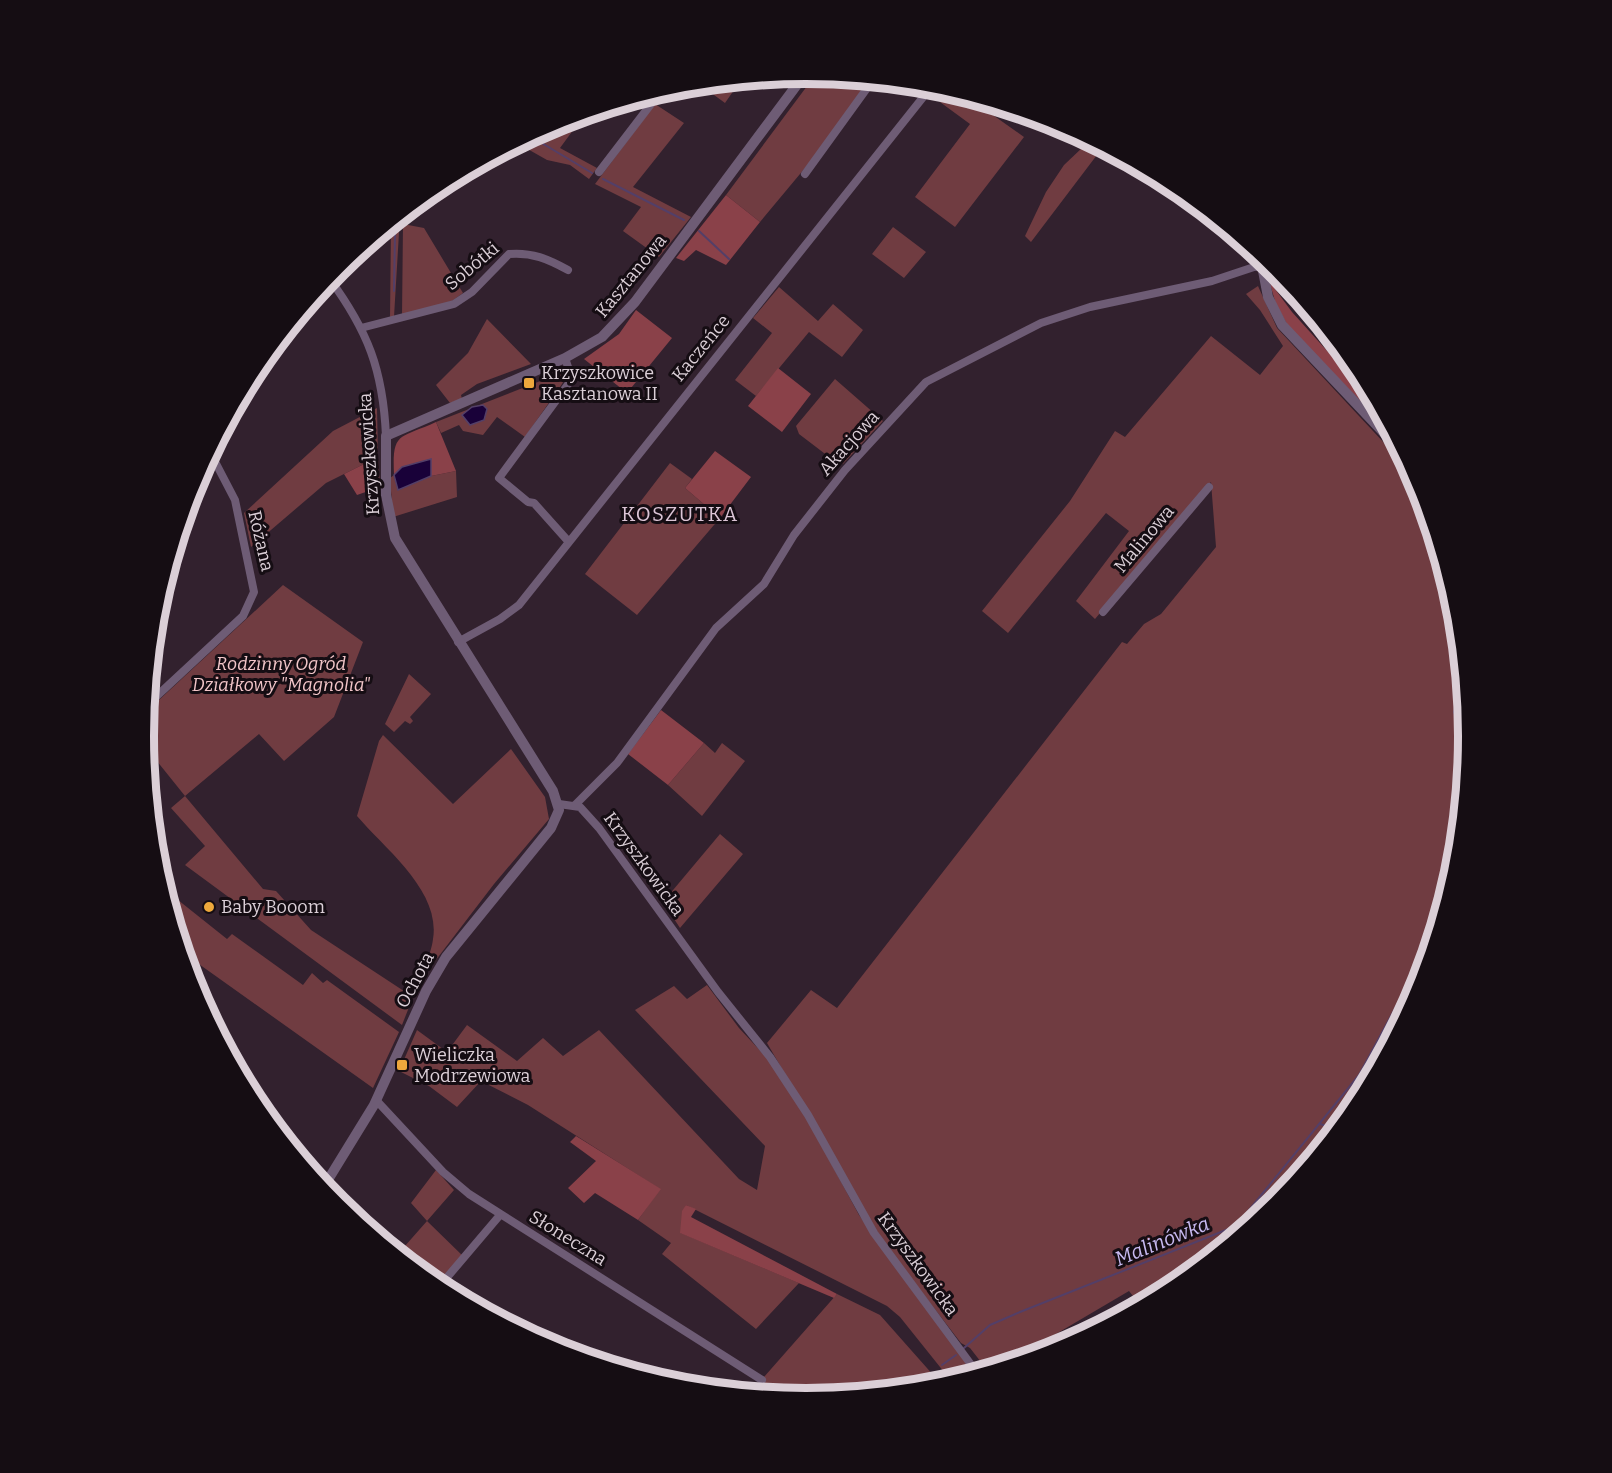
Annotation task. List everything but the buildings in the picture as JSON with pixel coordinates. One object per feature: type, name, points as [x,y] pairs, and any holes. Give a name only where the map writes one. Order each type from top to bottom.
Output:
[{"type":"street","name":"Kasztanowa","points":[[386,436],[566,358],[602,337],[635,302],[797,84]]},
{"type":"street","points":[[805,174],[868,87]]},
{"type":"street","name":"Kaczeńce","points":[[458,642],[500,619],[519,605],[924,96]]},
{"type":"street","points":[[599,172],[652,103]]},
{"type":"street","name":"Sobótki","points":[[361,328],[401,320],[454,304],[472,292],[509,254],[543,257],[568,270]]},
{"type":"street","name":"Akacjowa","points":[[575,805],[617,763],[716,628],[764,584],[794,535],[845,470],[926,382],[1041,323],[1090,307],[1212,281],[1256,265]]},
{"type":"street","points":[[1265,274],[1269,302],[1286,330],[1382,431]]},
{"type":"street","name":"Krzyszkowicka","points":[[334,286],[361,328],[377,365],[386,436],[386,504],[395,538],[559,804]]},
{"type":"street","points":[[566,358],[571,378],[569,383],[499,478],[528,502],[534,503],[568,541]]},
{"type":"street","name":"Różana","points":[[155,698],[243,616],[254,592],[235,500],[215,461]]},
{"type":"street","name":"Malinowa","points":[[1103,612],[1209,487]]},
{"type":"street","points":[[559,804],[575,805]]},
{"type":"street","name":"Ochota","points":[[328,1180],[376,1100],[433,977],[468,927],[551,828],[558,814],[559,804]]},
{"type":"street","name":"Krzyszkowicka","points":[[575,805],[586,813],[616,849],[738,1020],[771,1057],[808,1115],[874,1233],[973,1367]]},
{"type":"street","name":"Słoneczna","points":[[376,1100],[456,1184],[500,1215],[762,1380]]},
{"type":"street","points":[[445,1280],[500,1215]]},
{"type":"green space","points":[[809,84],[865,87],[810,162],[760,222],[726,195]]},
{"type":"green space","points":[[735,88],[725,103],[710,92]]},
{"type":"green space","points":[[933,97],[984,109],[1024,137],[955,227],[915,197],[970,124]]},
{"type":"green space","points":[[655,104],[684,123],[633,187],[691,217],[659,257],[623,231],[641,207],[595,184]]},
{"type":"green space","points":[[576,127],[560,148],[597,168],[589,179],[570,165],[547,160],[525,148]]},
{"type":"green space","points":[[1083,147],[1099,153],[1031,242],[1025,236],[1046,192],[1064,165]]},
{"type":"green space","points":[[403,224],[424,228],[463,293],[452,301],[402,316]]},
{"type":"green space","points":[[399,227],[394,317],[390,319],[391,234]]},
{"type":"green space","points":[[893,227],[926,252],[904,278],[872,254]]},
{"type":"green space","points":[[1258,286],[1277,328],[1393,453],[1424,527],[1446,609],[1457,694],[1457,779],[1453,822],[1436,905],[1409,986],[1371,1063],[1324,1134],[1267,1198],[1203,1254],[1136,1300],[1129,1291],[1032,1348],[983,1364],[970,1348],[961,1343],[883,1242],[767,1043],[811,990],[837,1008],[1122,642],[1127,644],[1144,624],[1161,614],[1216,547],[1211,482],[1095,619],[1076,601],[1129,531],[1106,513],[1008,633],[982,611],[1070,501],[1115,431],[1125,437],[1211,336],[1260,375],[1283,346],[1260,310],[1246,294]]},
{"type":"green space","points":[[779,287],[818,321],[833,304],[863,330],[842,357],[809,332],[756,396],[735,380],[772,333],[753,318]]},
{"type":"green space","points":[[487,319],[531,364],[477,384],[461,395],[462,399],[450,403],[436,385],[468,353]]},
{"type":"green space","points":[[563,368],[567,374],[562,384],[525,437],[497,417],[483,435],[463,431],[459,425],[441,433],[436,422],[548,378]]},
{"type":"green space","points":[[835,379],[883,421],[843,464],[837,463],[799,434],[796,426]]},
{"type":"green space","points":[[377,408],[378,457],[326,483],[251,547],[244,513],[333,431]]},
{"type":"green space","points":[[670,463],[692,479],[685,488],[720,518],[637,615],[585,574]]},
{"type":"green space","points":[[456,471],[457,497],[393,517],[390,478],[394,475],[398,490],[431,476]]},
{"type":"green space","name":"Rodzinny Ogród Działkowy \"Magnolia\"","points":[[283,585],[363,642],[334,717],[284,761],[259,734],[185,796],[155,758],[155,704]]},
{"type":"green space","points":[[409,674],[431,694],[410,717],[413,721],[410,724],[405,721],[394,732],[385,724]]},
{"type":"green space","name":"Rodzinny Ogród Działkowy \"Magnolia\"","points":[[383,735],[453,804],[511,749],[545,797],[549,819],[494,884],[429,969],[425,966],[432,942],[433,921],[428,904],[409,872],[357,816],[379,741]]},
{"type":"green space","points":[[704,743],[715,753],[722,743],[745,761],[702,816],[668,785]]},
{"type":"green space","points":[[185,796],[263,889],[276,891],[311,930],[413,997],[402,1025],[185,865],[205,846],[171,808]]},
{"type":"green space","points":[[720,834],[743,854],[680,928],[663,902]]},
{"type":"green space","points":[[174,897],[227,939],[232,934],[303,985],[312,973],[323,983],[327,980],[399,1032],[373,1088],[193,960]]},
{"type":"green space","points":[[707,985],[739,1028],[768,1059],[806,1117],[859,1215],[970,1368],[945,1373],[900,1317],[887,1306],[686,1205],[681,1233],[799,1283],[756,1329],[662,1254],[671,1243],[638,1220],[660,1189],[528,1105],[481,1081],[457,1107],[429,1086],[399,1071],[417,1030],[447,1052],[467,1025],[517,1061],[543,1038],[563,1056],[599,1030],[739,1179],[757,1190],[765,1146],[635,1010],[674,986],[687,999]]},
{"type":"green space","points":[[436,1170],[454,1190],[427,1221],[411,1203]]},
{"type":"green space","points":[[427,1221],[466,1259],[444,1280],[403,1249]]},
{"type":"green space","points":[[837,1294],[880,1315],[934,1376],[849,1388],[755,1387]]},
{"type":"shaded area","points":[[726,195],[760,222],[726,265],[696,250],[684,261],[676,258]]},
{"type":"shaded area","points":[[1269,281],[1292,312],[1329,353],[1331,348],[1373,415],[1288,326],[1276,304]]},
{"type":"shaded area","points":[[636,310],[672,338],[627,393],[584,359],[619,334]]},
{"type":"shaded area","points":[[778,368],[811,394],[782,432],[748,406]]},
{"type":"shaded area","points":[[483,405],[487,409],[484,420],[470,425],[462,415],[472,407]]},
{"type":"shaded area","points":[[436,422],[456,471],[431,476],[431,459],[402,467],[394,475],[395,451],[400,438]]},
{"type":"shaded area","points":[[715,451],[751,477],[720,518],[685,488]]},
{"type":"shaded area","points":[[378,457],[380,487],[357,495],[344,474]]},
{"type":"shaded area","points":[[431,459],[431,476],[398,490],[394,475],[402,467]]},
{"type":"shaded area","points":[[661,710],[704,743],[668,785],[628,754]]},
{"type":"shaded area","points":[[576,1136],[661,1189],[638,1220],[595,1193],[584,1203],[568,1188],[596,1161],[570,1142]]},
{"type":"shaded area","points":[[686,1205],[696,1209],[691,1217],[837,1294],[834,1298],[680,1233],[682,1211]]},
{"type":"waterway","points":[[539,141],[592,173]]},
{"type":"waterway","points":[[603,179],[684,220]]},
{"type":"waterway","points":[[699,231],[729,259]]},
{"type":"waterway","points":[[394,291],[395,234]]},
{"type":"waterway","name":"Malinówka","points":[[1457,705],[1454,712],[1458,722]]},
{"type":"waterway","name":"Malinówka","points":[[964,1348],[990,1325],[1236,1226],[1359,1075],[1413,975]]},
{"type":"waterway","points":[[1320,1124],[1329,1127]]},
{"type":"waterway","name":"Malinówka","points":[[942,1365],[956,1355]]},
{"type":"place","name":"Krzyszkowice Kasztanowa II","points":[[529,383]]},
{"type":"place","name":"Baby Booom","points":[[209,907]]},
{"type":"place","name":"Wieliczka Modrzewiowa","points":[[402,1065]]},
{"type":"district","name":"KOSZUTKA","points":[[680,514]]}]
